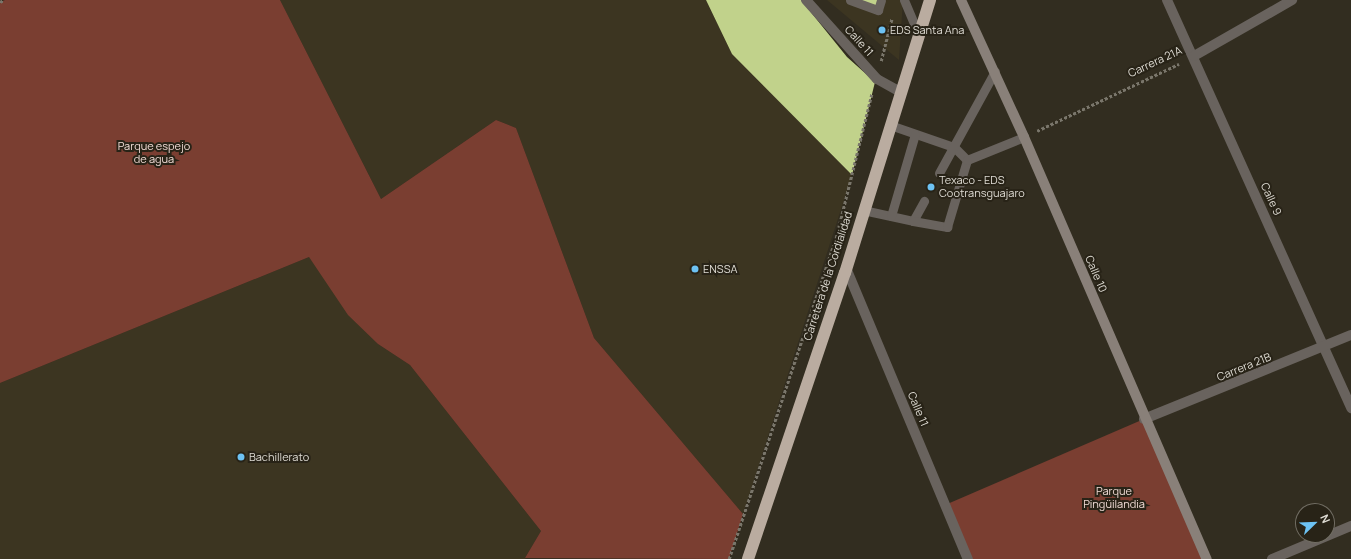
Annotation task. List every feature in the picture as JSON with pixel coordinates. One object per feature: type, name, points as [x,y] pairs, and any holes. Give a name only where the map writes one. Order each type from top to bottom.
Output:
[{"type":"highway","name":"Carretera de la Cordialidad","points":[[748,559],[846,268],[930,0]]},
{"type":"main road","name":"Calle 10","points":[[961,0],[995,71],[1144,419],[1207,559]]},
{"type":"street","name":"Calle 11","points":[[806,0],[876,79],[900,92]]},
{"type":"street","name":"Calle 9","points":[[1166,0],[1194,56],[1351,408]]},
{"type":"street","name":"Carrera 21A","points":[[1194,56],[1292,0]]},
{"type":"street","name":"Calle 11","points":[[846,268],[968,559]]},
{"type":"street","name":"Carrera 21B","points":[[1144,419],[1325,347],[1351,335]]},
{"type":"street","points":[[1272,559],[1351,526]]},
{"type":"lane","points":[[850,0],[878,10],[881,0]]},
{"type":"lane","points":[[904,0],[919,35]]},
{"type":"lane","points":[[939,173],[995,71]]},
{"type":"lane","points":[[890,125],[954,147],[967,160]]},
{"type":"lane","points":[[891,216],[915,134]]},
{"type":"lane","points":[[967,160],[1024,137]]},
{"type":"lane","points":[[863,210],[948,227],[967,160]]},
{"type":"lane","points":[[913,220],[924,201]]},
{"type":"path","points":[[0,2],[4,0]]},
{"type":"path","points":[[729,559],[836,238],[893,14]]},
{"type":"path","name":"Carrera 21A","points":[[1024,137],[1194,56]]},
{"type":"shaded area","name":"ENSSA","points":[[280,0],[706,0],[733,54],[852,175],[743,514],[594,338],[516,128],[496,120],[381,199]]},
{"type":"shaded area","name":"EDS Santa Ana","points":[[827,0],[903,0],[899,60]]},
{"type":"shaded area","name":"Bachillerato","points":[[309,257],[378,344],[410,365],[541,531],[525,558],[527,559],[0,559],[0,383]]},
{"type":"green space","name":"Parque espejo de agua","points":[[5,0],[280,0],[381,199],[496,120],[516,128],[594,338],[743,514],[729,559],[525,558],[541,531],[410,365],[378,344],[348,315],[309,257],[0,383],[0,2]]},
{"type":"green space","name":"Parque Pingüilandia","points":[[1144,419],[1207,559],[968,559],[945,505]]},
{"type":"building","points":[[706,0],[801,0],[847,57],[875,82],[852,175],[732,54]]},
{"type":"building","points":[[856,0],[879,0],[876,7]]},
{"type":"place","name":"EDS Santa Ana","points":[[882,30]]},
{"type":"place","name":"Texaco - EDS Cootransguajaro","points":[[931,187]]},
{"type":"place","name":"ENSSA","points":[[695,269]]},
{"type":"place","name":"Bachillerato","points":[[241,457]]}]
